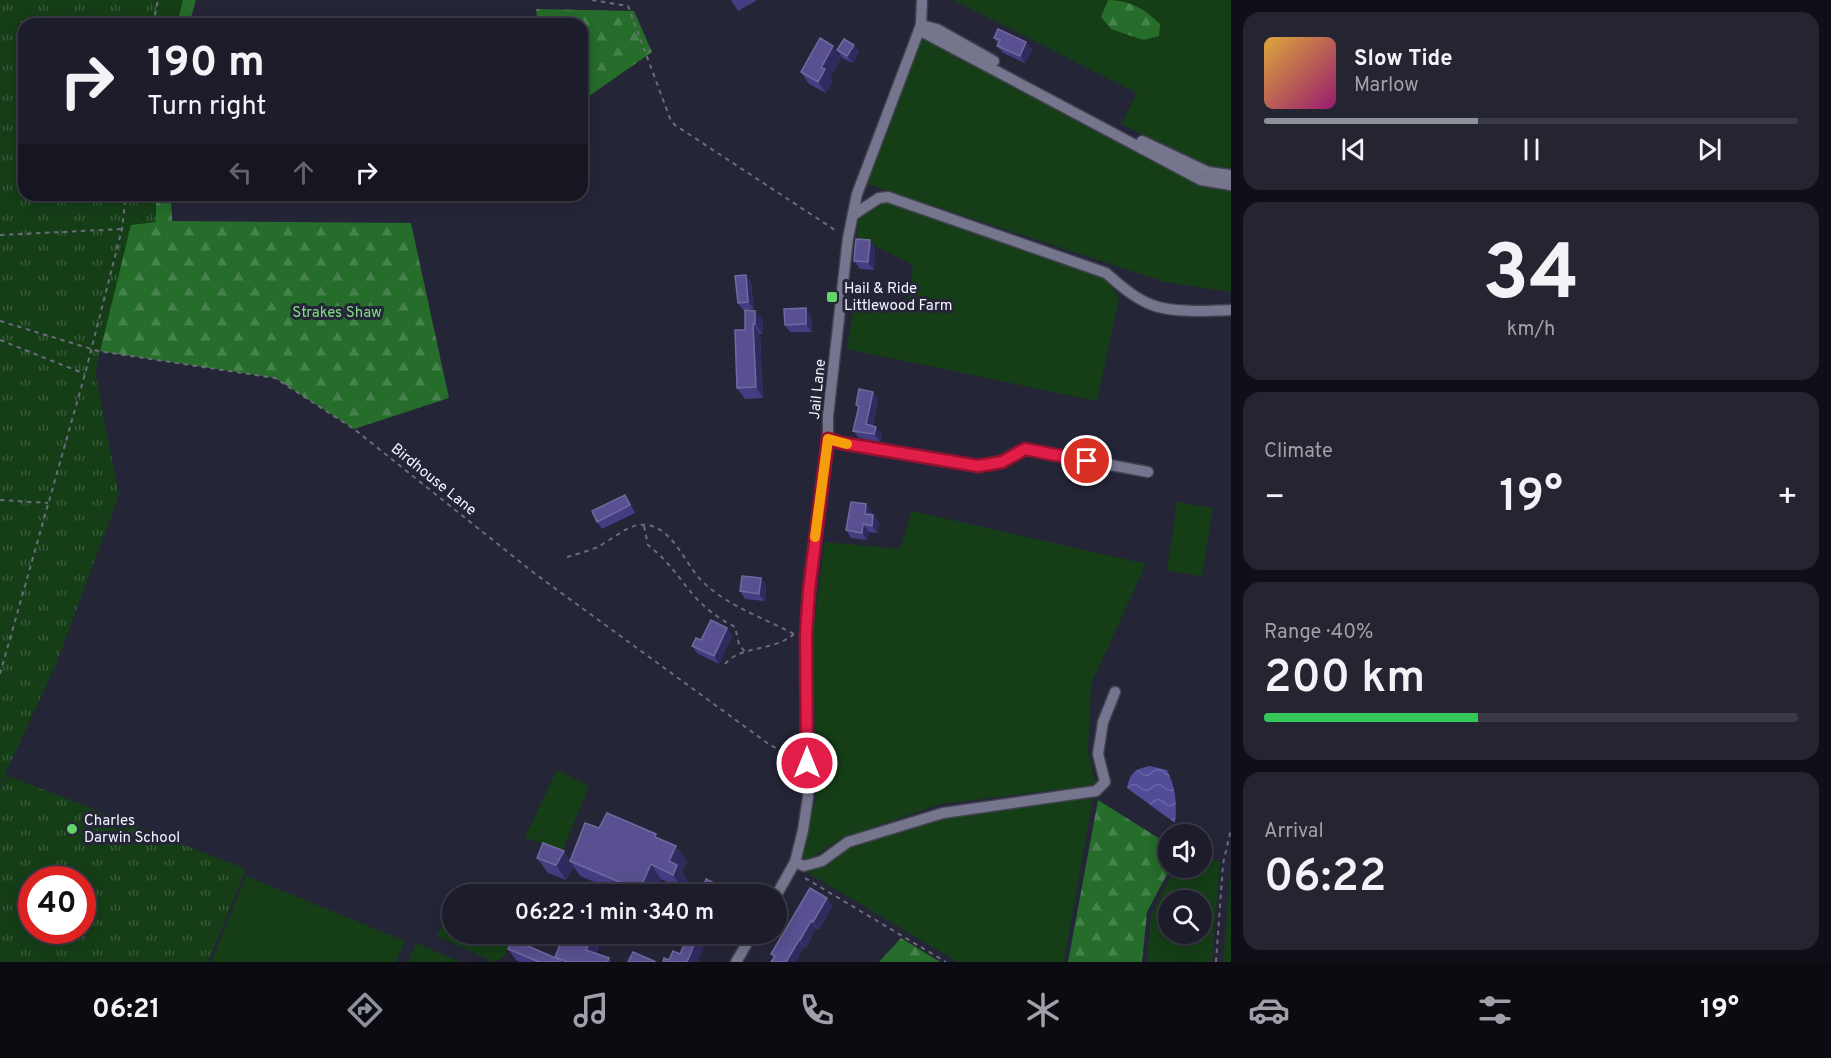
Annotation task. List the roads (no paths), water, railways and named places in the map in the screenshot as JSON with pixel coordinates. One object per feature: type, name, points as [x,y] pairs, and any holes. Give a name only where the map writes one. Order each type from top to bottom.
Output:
[{"type":"street","name":"Jail Lane","points":[[783,884],[794,866],[808,797],[806,635],[811,568],[828,439],[828,416],[848,238],[857,194],[920,28],[922,0]]},
{"type":"street","points":[[920,28],[936,29],[1143,142],[1208,172],[1231,175]]},
{"type":"street","points":[[920,28],[1201,180],[1231,185]]},
{"type":"street","points":[[853,215],[879,198],[888,197],[1106,273],[1128,293],[1153,306],[1199,312],[1231,310]]},
{"type":"street","points":[[828,439],[978,466],[1002,462],[1025,449],[1148,472]]},
{"type":"street","points":[[794,866],[822,861],[848,843],[943,813],[1096,791],[1105,782],[1098,754],[1103,722],[1115,692]]},
{"type":"street","points":[[736,962],[747,944]]},
{"type":"water","points":[[1150,766],[1167,770],[1175,796],[1175,823],[1127,788],[1134,772]]},
{"type":"place","name":"Hail & Ride Littlewood Farm","points":[[832,297]]},
{"type":"place","name":"Charles Darwin School","points":[[72,829]]},
{"type":"park label","name":"Strakes Shaw","points":[[337,312]]}]
